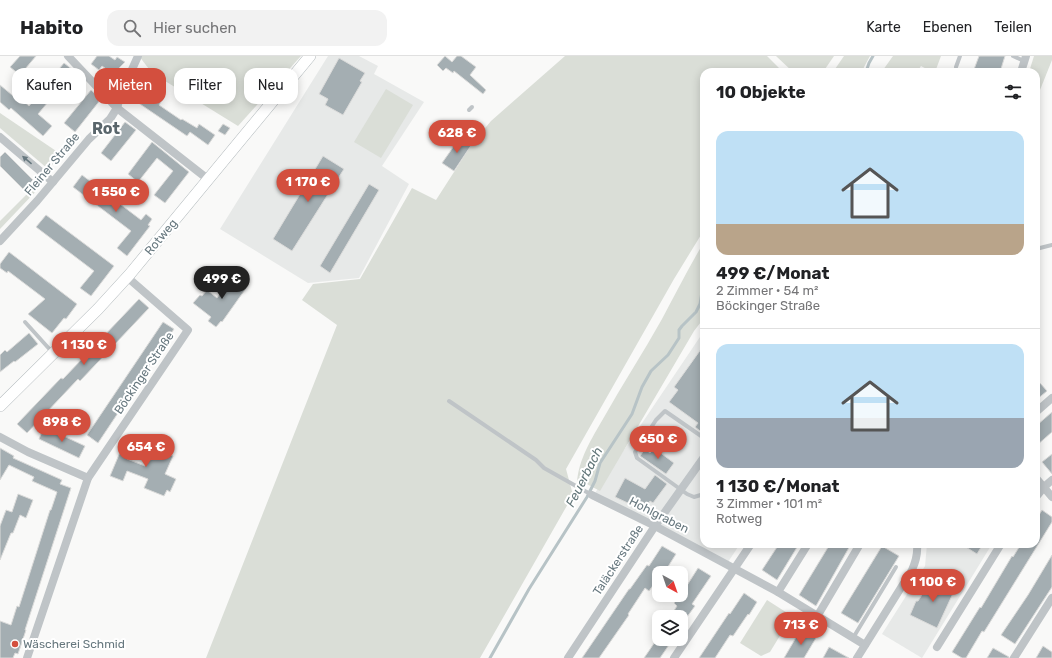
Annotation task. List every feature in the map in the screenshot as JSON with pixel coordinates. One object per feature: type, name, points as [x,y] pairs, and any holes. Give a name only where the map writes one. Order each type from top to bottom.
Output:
[{"type":"main road","name":"Rotweg","points":[[0,406],[127,277],[209,180],[310,56]]},
{"type":"street","points":[[68,56],[117,108],[209,180]]},
{"type":"street","name":"Fleiner Straße","points":[[0,241],[53,182],[88,139],[110,119],[117,108],[121,94],[138,56]]},
{"type":"street","points":[[1022,68],[1025,58]]},
{"type":"street","points":[[0,137],[53,182]]},
{"type":"street","name":"Böckinger Straße","points":[[27,658],[88,478],[188,330],[127,277]]},
{"type":"street","points":[[1040,408],[1052,398]]},
{"type":"street","points":[[0,437],[28,452],[88,478]]},
{"type":"street","name":"Taläckerstraße","points":[[568,658],[655,526],[700,463]]},
{"type":"street","points":[[1040,492],[1052,480]]},
{"type":"street","points":[[1040,482],[1052,497]]},
{"type":"street","name":"Hohlgraben","points":[[592,495],[655,526],[778,592],[865,645]]},
{"type":"street","points":[[674,658],[748,548]]},
{"type":"street","points":[[778,592],[806,548]]},
{"type":"street","points":[[818,615],[858,548]]},
{"type":"street","points":[[856,658],[912,570],[916,561],[918,548]]},
{"type":"street","points":[[937,646],[998,548]]},
{"type":"street","points":[[1014,658],[1052,598]]},
{"type":"lane","points":[[956,67],[960,56]]},
{"type":"lane","points":[[1013,56],[1025,58]]},
{"type":"lane","points":[[1040,248],[1052,245]]},
{"type":"lane","points":[[25,322],[53,353]]},
{"type":"lane","points":[[449,402],[536,460],[544,468],[592,495]]},
{"type":"lane","points":[[700,435],[665,411],[656,420],[635,452],[637,458],[681,489],[694,497],[700,495]]},
{"type":"lane","points":[[853,638],[896,567]]},
{"type":"shaded area","points":[[139,56],[301,56],[290,68],[244,68],[244,104],[258,104],[238,126],[202,104],[236,104],[236,68],[174,68],[174,87],[166,82],[166,68],[148,68]]},
{"type":"shaded area","points":[[328,56],[359,56],[378,66],[374,74],[424,102],[382,166],[409,184],[359,278],[308,283],[220,229]]},
{"type":"shaded area","points":[[565,56],[767,56],[779,68],[700,68],[700,237],[674,279],[566,469],[573,495],[480,658],[206,658],[337,325],[302,300],[313,284],[360,279],[412,188],[436,200],[472,144],[491,121]]},
{"type":"shaded area","points":[[776,56],[834,56],[826,68],[789,68]]},
{"type":"shaded area","points":[[844,56],[870,56],[864,68],[836,68]]},
{"type":"shaded area","points":[[893,56],[941,56],[936,68],[925,68],[921,66],[920,68],[884,68]]},
{"type":"shaded area","points":[[1034,56],[1052,56],[1052,60],[1040,90],[1040,68],[1030,68]]},
{"type":"shaded area","points":[[386,89],[413,105],[381,158],[354,142]]},
{"type":"shaded area","points":[[0,113],[62,155],[48,169],[0,128]]},
{"type":"shaded area","points":[[36,185],[38,189],[0,229],[0,221]]},
{"type":"shaded area","points":[[700,249],[700,323],[600,491],[583,482],[581,484],[577,483],[580,466],[590,442],[655,332]]},
{"type":"shaded area","points":[[700,337],[700,548],[737,548],[728,562],[591,499]]},
{"type":"shaded area","points":[[927,548],[990,548],[922,658],[882,634],[925,566]]},
{"type":"shaded area","points":[[767,600],[792,616],[770,652],[761,656],[740,643]]},
{"type":"building","points":[[20,56],[36,56],[26,68],[12,69],[10,67]]},
{"type":"building","points":[[97,56],[109,56],[115,60],[117,57],[125,62],[119,68],[105,68],[102,66],[100,68],[96,68],[91,64]]},
{"type":"building","points":[[445,56],[452,62],[457,56],[461,56],[476,67],[470,75],[486,90],[483,94],[454,71],[453,73],[446,68],[443,71],[437,65]]},
{"type":"building","points":[[979,56],[1005,56],[1001,68],[974,68]]},
{"type":"building","points":[[339,58],[365,73],[360,81],[362,82],[343,115],[325,105],[328,99],[319,94]]},
{"type":"building","points":[[64,63],[70,68],[60,68]]},
{"type":"building","points":[[0,85],[12,95],[12,104],[27,104],[29,106],[31,104],[46,104],[38,114],[52,126],[43,136],[11,108],[9,110],[0,102]]},
{"type":"building","points":[[91,90],[94,93],[94,104],[97,104],[75,132],[64,123],[80,104],[86,104],[86,96]]},
{"type":"building","points":[[140,104],[160,104],[181,120],[182,119],[197,128],[199,124],[215,135],[208,145],[190,132],[187,136]]},
{"type":"building","points":[[125,122],[136,130],[111,161],[101,153]]},
{"type":"building","points":[[223,124],[230,128],[225,135],[218,131]]},
{"type":"building","points":[[461,136],[472,144],[454,171],[442,163]]},
{"type":"building","points":[[152,142],[189,172],[165,203],[154,195],[173,171],[157,158],[138,182],[128,174]]},
{"type":"building","points":[[5,152],[33,180],[24,190],[0,166],[0,157]]},
{"type":"building","points":[[323,156],[344,169],[292,251],[273,239]]},
{"type":"building","points":[[82,175],[141,220],[146,214],[152,219],[148,225],[150,226],[127,256],[117,248],[131,231],[73,187]]},
{"type":"building","points":[[369,184],[379,190],[330,273],[320,266]]},
{"type":"building","points":[[46,215],[114,266],[91,296],[80,288],[94,271],[36,227]]},
{"type":"building","points":[[9,252],[77,304],[66,319],[64,318],[52,333],[28,314],[45,299],[8,271],[7,273],[0,268],[0,264]]},
{"type":"building","points":[[235,274],[249,284],[222,322],[221,321],[216,327],[208,321],[211,317],[193,303],[207,290],[217,298]]},
{"type":"building","points":[[139,299],[149,308],[80,381],[78,379],[27,433],[17,424],[61,378],[63,379]]},
{"type":"building","points":[[163,322],[174,329],[98,443],[87,435]]},
{"type":"building","points":[[29,333],[38,344],[0,372],[0,355],[5,350],[7,352]]},
{"type":"building","points":[[700,351],[700,431],[695,427],[698,423],[669,402],[678,390],[674,387]]},
{"type":"building","points":[[1040,383],[1047,391],[1040,397]]},
{"type":"building","points":[[1052,412],[1052,432],[1040,442],[1040,422]]},
{"type":"building","points":[[44,427],[85,446],[79,458],[39,439]]},
{"type":"building","points":[[128,437],[137,443],[127,459],[145,466],[152,447],[173,456],[165,474],[176,479],[170,492],[167,490],[164,496],[144,488],[148,479],[127,471],[123,481],[110,476]]},
{"type":"building","points":[[0,448],[14,456],[13,458],[62,480],[60,484],[71,488],[18,654],[15,653],[13,658],[0,658],[0,621],[11,625],[17,606],[19,607],[57,492],[32,481],[34,477],[9,465],[0,480]]},
{"type":"building","points":[[654,448],[674,463],[666,474],[640,456],[645,449],[650,453]]},
{"type":"building","points":[[1052,454],[1052,474],[1042,462]]},
{"type":"building","points":[[655,475],[667,484],[653,503],[650,501],[647,506],[644,504],[641,508],[615,497],[625,478],[645,489]]},
{"type":"building","points":[[18,494],[33,500],[26,518],[20,515],[0,560],[0,526],[6,510],[12,512]]},
{"type":"building","points":[[1042,510],[1052,517],[1052,522],[1040,541],[1040,513]]},
{"type":"building","points":[[662,546],[676,554],[668,566],[652,566],[652,587],[649,591],[645,588],[628,614],[629,615],[599,658],[582,658],[629,589],[647,565],[649,566]]},
{"type":"building","points":[[776,548],[797,548],[777,580],[762,570]]},
{"type":"building","points":[[828,548],[849,548],[816,606],[799,595]]},
{"type":"building","points":[[881,548],[885,548],[899,556],[858,623],[841,613]]},
{"type":"building","points":[[967,548],[981,548],[977,554]]},
{"type":"building","points":[[1019,548],[1036,548],[984,632],[982,631],[966,658],[962,658],[952,652],[980,607],[981,608],[1012,556],[1013,557]]},
{"type":"building","points":[[1052,555],[1052,587],[1015,644],[1001,635],[1028,595]]},
{"type":"building","points":[[698,568],[711,576],[692,604],[695,606],[688,616],[688,610],[674,610],[677,606],[674,603],[688,602],[688,584]]},
{"type":"building","points":[[934,576],[955,589],[937,628],[910,615],[916,601],[918,601]]},
{"type":"building","points":[[744,593],[757,602],[749,615],[748,614],[733,636],[730,635],[715,658],[699,658],[729,613],[730,614]]},
{"type":"building","points":[[801,629],[816,638],[804,658],[784,658]]},
{"type":"building","points":[[652,646],[668,646],[660,658],[644,658]]},
{"type":"building","points":[[1043,646],[1052,652],[1052,658],[1036,658]]},
{"type":"building","points":[[829,647],[849,658],[823,658]]},
{"type":"building","points":[[993,648],[1009,657],[1009,658],[987,658]]},
{"type":"waterway","name":"Feuerbach","points":[[867,68],[873,56]]},
{"type":"waterway","name":"Feuerbach","points":[[490,658],[529,589],[587,497],[595,481],[600,463],[632,414],[642,387],[651,371],[668,355],[679,338],[679,330],[696,312],[700,304]]},
{"type":"place","name":"Wäscherei Schmid","points":[[15,644]]},
{"type":"district","name":"Rot","points":[[106,128]]}]
